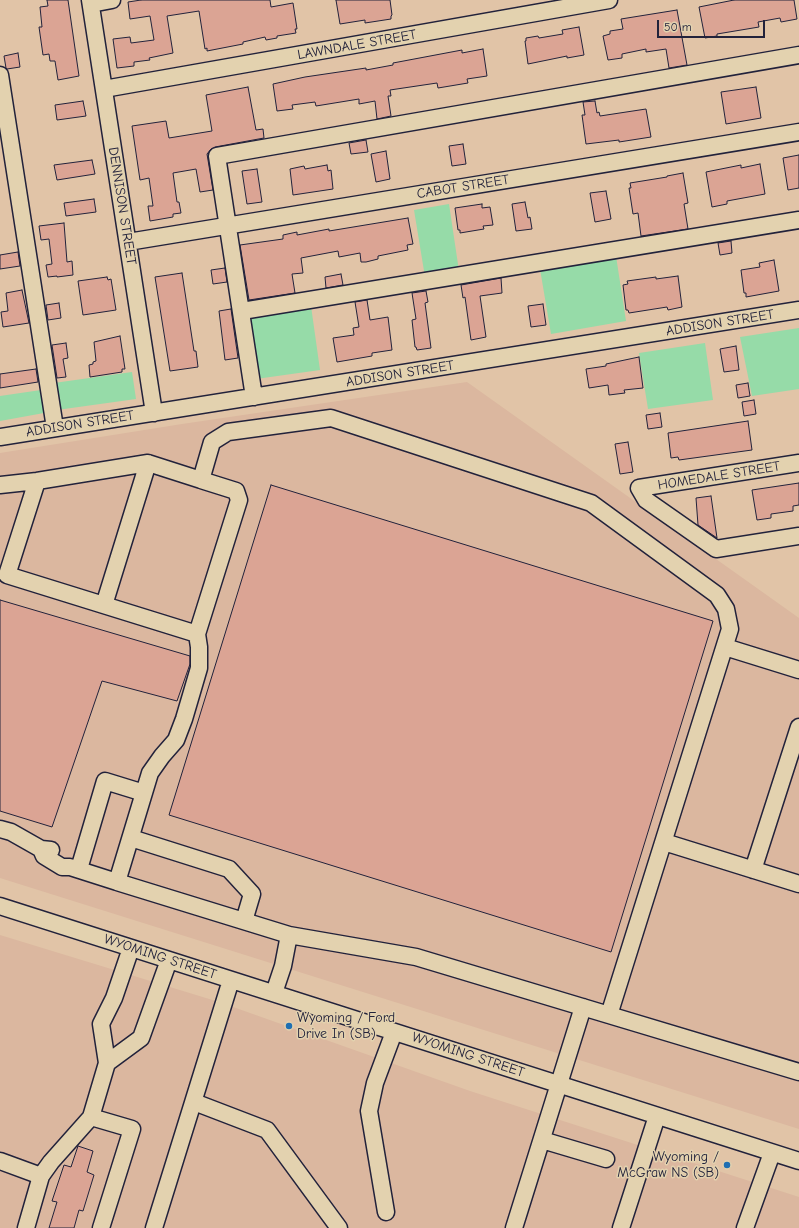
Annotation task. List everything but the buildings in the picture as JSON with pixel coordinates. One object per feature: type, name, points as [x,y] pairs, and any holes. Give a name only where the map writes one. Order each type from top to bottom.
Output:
[{"type":"street","points":[[91,2],[112,0]]},
{"type":"street","name":"LAWNDALE STREET","points":[[104,89],[609,0]]},
{"type":"street","name":"DENNISON STREET","points":[[91,2],[154,412]]},
{"type":"street","points":[[254,397],[217,156],[799,55]]},
{"type":"street","points":[[0,75],[55,428]]},
{"type":"street","name":"CABOT STREET","points":[[128,242],[799,132]]},
{"type":"street","points":[[242,311],[799,220]]},
{"type":"street","name":"ADDISON STREET","points":[[0,437],[799,310]]},
{"type":"street","points":[[201,480],[212,442],[228,432],[331,418],[591,503],[717,595],[726,609],[730,629],[609,1015]]},
{"type":"street","points":[[104,605],[148,463]]},
{"type":"street","points":[[0,485],[37,481],[148,463],[236,491],[239,500],[197,634],[199,647],[199,668],[184,719],[176,740],[150,773],[117,882]]},
{"type":"street","name":"HOMEDALE STREET","points":[[799,463],[639,488],[646,500],[716,549],[799,536]]},
{"type":"street","points":[[37,481],[7,575],[197,634]]},
{"type":"street","points":[[725,646],[799,670]]},
{"type":"street","points":[[753,870],[799,727]]},
{"type":"street","points":[[74,868],[105,781],[144,793]]},
{"type":"street","points":[[0,829],[11,832],[41,849],[44,856],[62,867],[74,868],[289,935],[416,957],[799,1072]]},
{"type":"street","points":[[130,838],[229,869],[252,894],[244,921]]},
{"type":"street","points":[[664,842],[799,884]]},
{"type":"street","name":"WYOMING STREET","points":[[0,906],[799,1161]]},
{"type":"street","points":[[274,993],[283,966],[289,935]]},
{"type":"street","points":[[26,1228],[41,1176],[51,1162],[91,1117],[108,1063],[101,1024],[114,998],[131,948]]},
{"type":"street","points":[[108,1063],[141,1038],[169,960]]},
{"type":"street","points":[[154,1228],[231,980]]},
{"type":"street","points":[[514,1228],[584,1007]]},
{"type":"street","points":[[386,1212],[369,1112],[375,1083],[394,1032]]},
{"type":"street","points":[[194,1102],[267,1130],[339,1228]]},
{"type":"street","points":[[621,1228],[657,1116]]},
{"type":"street","points":[[91,1117],[132,1129],[102,1228]]},
{"type":"street","points":[[542,1140],[606,1160]]},
{"type":"street","points":[[745,1228],[772,1153]]},
{"type":"street","points":[[0,1161],[41,1176]]},
{"type":"shaded area","points":[[467,382],[799,618],[799,1129],[0,878],[0,453],[182,424]]},
{"type":"shaded area","points":[[0,935],[219,1002],[470,1091],[799,1197],[799,1228],[0,1228]]},
{"type":"green space","points":[[449,204],[459,271],[425,277],[414,210]]},
{"type":"green space","points":[[616,256],[626,321],[551,334],[540,269]]},
{"type":"green space","points":[[311,306],[320,370],[256,379],[247,316]]},
{"type":"green space","points":[[799,328],[799,389],[752,396],[740,337]]},
{"type":"green space","points":[[705,343],[713,400],[648,409],[639,353]]},
{"type":"green space","points":[[132,372],[136,399],[57,410],[54,383]]},
{"type":"green space","points":[[41,390],[44,413],[0,421],[0,396]]},
{"type":"place","name":"Wyoming / Ford Drive In (SB)","points":[[289,1026]]},
{"type":"place","name":"Wyoming / McGraw NS (SB)","points":[[727,1165]]}]
